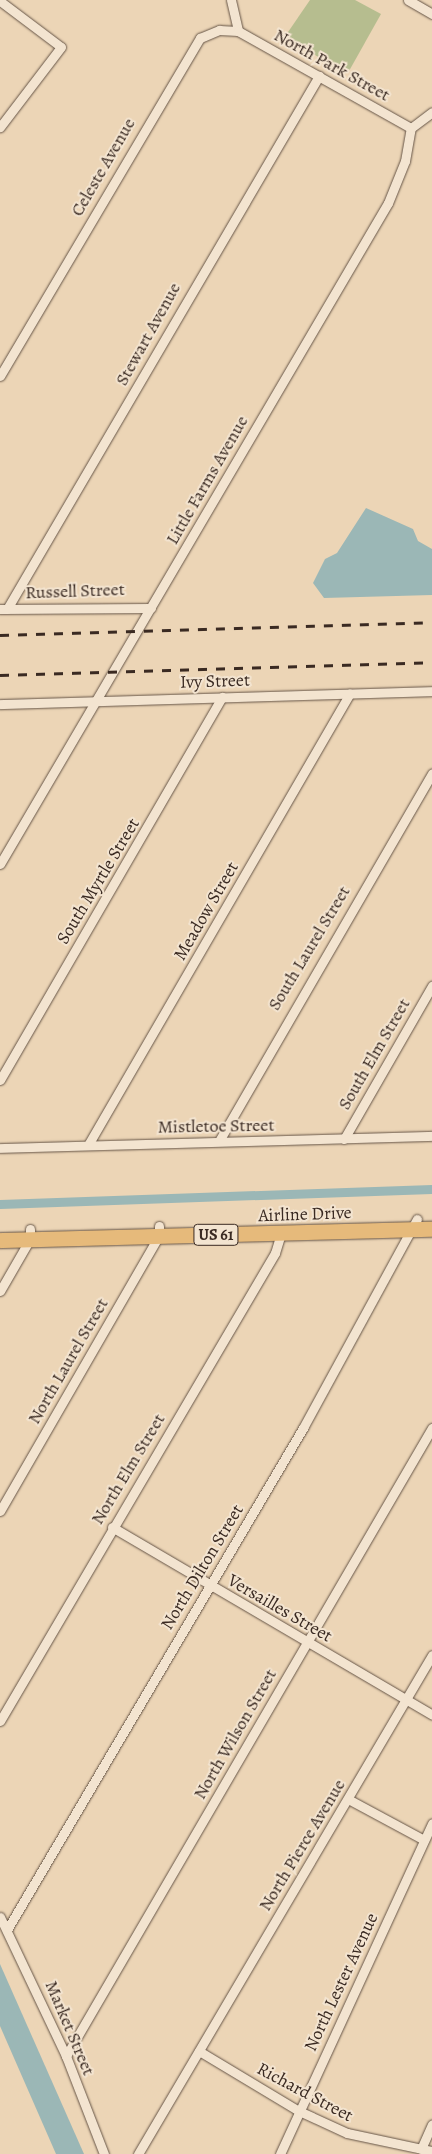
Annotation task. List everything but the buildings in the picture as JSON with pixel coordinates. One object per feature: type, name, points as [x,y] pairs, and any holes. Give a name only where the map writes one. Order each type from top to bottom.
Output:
[{"type":"highway","name":"Airline Drive","points":[[159,1231],[282,1233],[421,1222]]},
{"type":"highway","name":"Airline Drive","points":[[0,1230],[30,1234],[421,1222],[432,1229]]},
{"type":"highway","name":"Airline Drive","points":[[0,1240],[30,1234]]},
{"type":"street","points":[[232,0],[238,31]]},
{"type":"street","points":[[408,0],[432,14]]},
{"type":"street","points":[[0,1],[61,47],[26,97],[0,127]]},
{"type":"street","name":"Celeste Avenue","points":[[0,376],[200,38],[218,30],[238,31]]},
{"type":"street","name":"North Park Street","points":[[238,31],[411,128]]},
{"type":"street","name":"Stewart Avenue","points":[[4,609],[319,76]]},
{"type":"street","points":[[411,128],[432,112]]},
{"type":"street","name":"Little Farms Avenue","points":[[0,864],[388,203],[405,161],[411,128]]},
{"type":"street","name":"Russell Street","points":[[4,609],[151,608]]},
{"type":"street","name":"Ivy Street","points":[[0,704],[96,703],[432,691]]},
{"type":"street","name":"Meadow Street","points":[[88,1144],[350,693]]},
{"type":"street","name":"South Myrtle Street","points":[[0,1080],[222,697]]},
{"type":"street","name":"South Laurel Street","points":[[219,1141],[432,773]]},
{"type":"street","name":"South Elm Street","points":[[344,1139],[432,986]]},
{"type":"street","name":"Mistletoe Street","points":[[0,1148],[88,1144],[432,1136]]},
{"type":"street","name":"North Dilton Street","points":[[8,1928],[421,1222]]},
{"type":"street","name":"North Laurel Street","points":[[0,1511],[159,1231]]},
{"type":"street","name":"North Elm Street","points":[[0,1721],[112,1527],[275,1253],[282,1233]]},
{"type":"street","points":[[0,1291],[30,1234]]},
{"type":"street","name":"North Wilson Street","points":[[66,2056],[432,1428]]},
{"type":"street","name":"Versailles Street","points":[[112,1527],[208,1586],[432,1715]]},
{"type":"street","name":"North Pierce Avenue","points":[[138,2154],[432,1655]]},
{"type":"street","points":[[348,1799],[424,1840]]},
{"type":"street","name":"North Lester Avenue","points":[[280,2154],[432,1823]]},
{"type":"street","name":"Market Street","points":[[0,1917],[8,1928],[66,2056],[104,2154]]},
{"type":"street","name":"Richard Street","points":[[199,2051],[299,2112],[372,2141],[432,2151]]},
{"type":"street","points":[[420,2149],[432,2124]]},
{"type":"green space","points":[[310,0],[355,0],[381,14],[349,71],[340,72],[286,35]]},
{"type":"water","points":[[366,508],[413,529],[418,541],[432,549],[432,595],[324,598],[313,583],[325,559],[337,553]]},
{"type":"water","points":[[0,1964],[84,2154],[56,2154],[0,2026]]},
{"type":"waterway","points":[[0,1204],[432,1189]]},
{"type":"railway","points":[[0,635],[432,622]]},
{"type":"railway","points":[[0,675],[432,662]]}]
